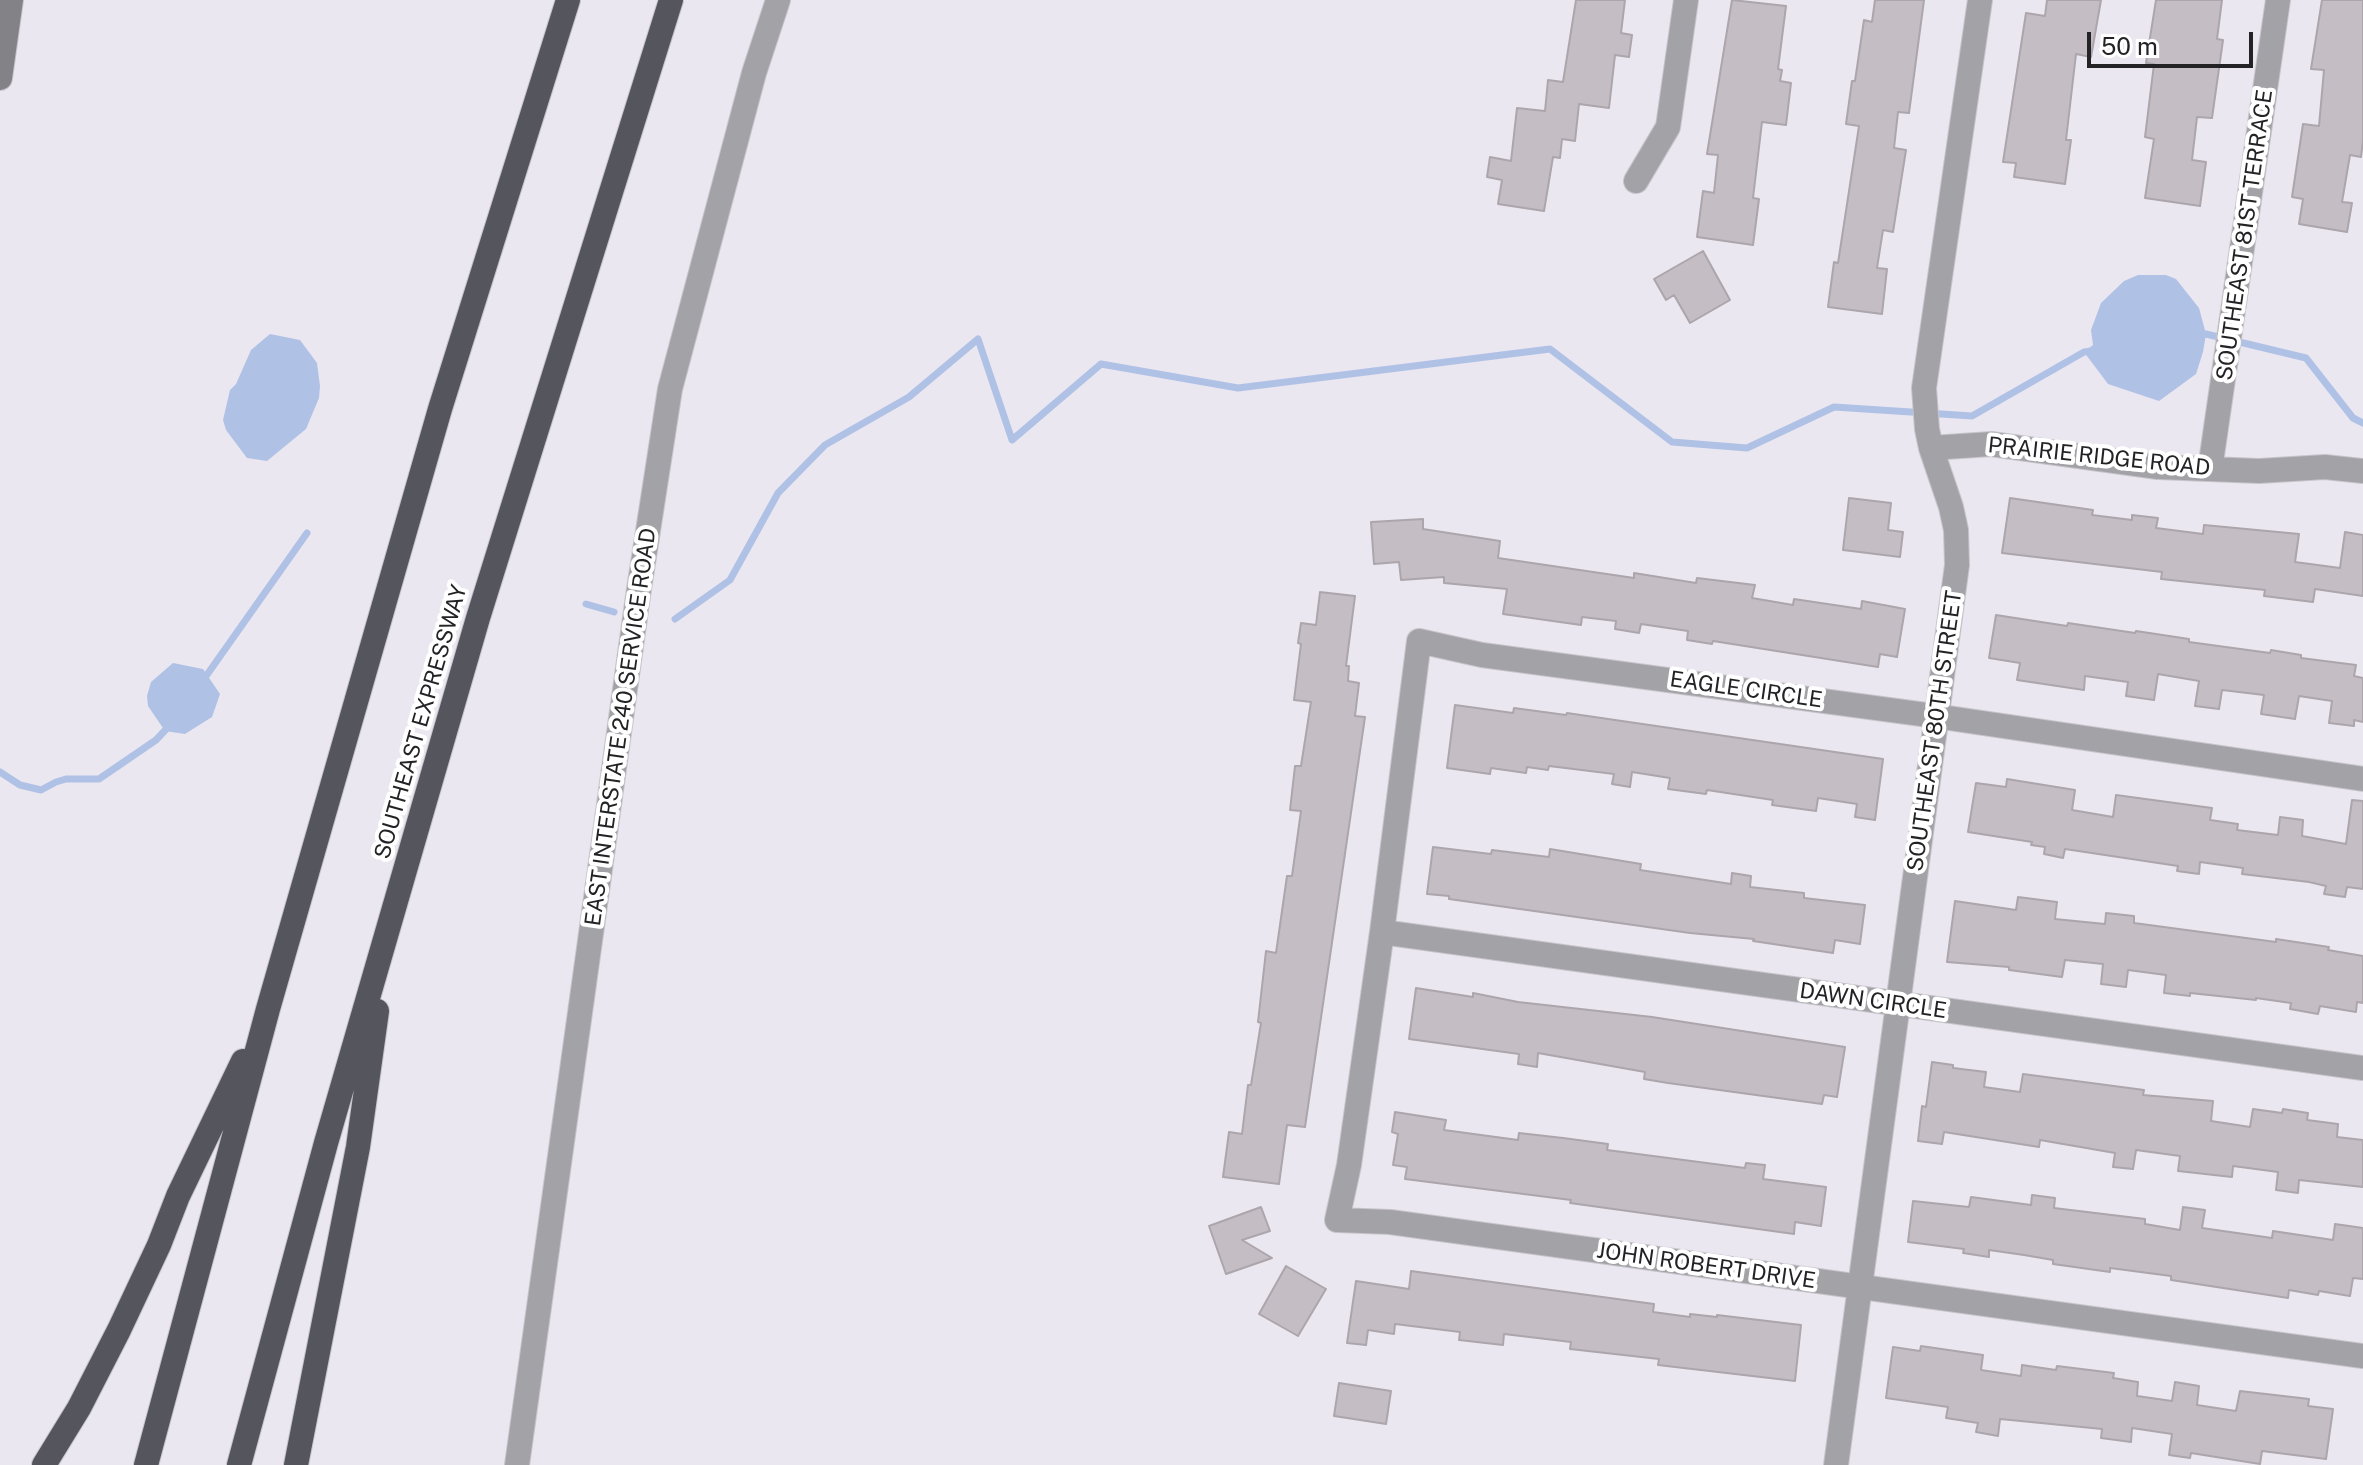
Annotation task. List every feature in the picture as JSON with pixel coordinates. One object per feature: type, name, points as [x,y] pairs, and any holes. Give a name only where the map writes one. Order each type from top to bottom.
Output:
[{"type":"highway","points":[[146,1465],[268,1009],[440,409],[568,0]]},
{"type":"highway","name":"SOUTHEAST EXPRESSWAY","points":[[239,1465],[326,1143],[478,618],[671,0]]},
{"type":"highway","points":[[296,1465],[358,1147],[390,920]]},
{"type":"highway","points":[[44,1465],[79,1408],[119,1330],[178,1196],[268,1009]]},
{"type":"main road","points":[[0,78],[11,0]]},
{"type":"street","name":"EAST INTERSTATE 240 SERVICE ROAD","points":[[517,1465],[639,589],[670,389],[754,73],[778,0]]},
{"type":"street","points":[[1636,181],[1668,127],[1686,0]]},
{"type":"street","name":"SOUTHEAST 80TH STREET","points":[[1836,1465],[1957,565],[1956,530],[1929,438],[1924,388],[1980,0]]},
{"type":"street","name":"SOUTHEAST 81ST TERRACE","points":[[2210,469],[2278,0]]},
{"type":"street","name":"PRAIRIE RIDGE ROAD","points":[[1929,438],[2158,467],[2259,471],[2325,467],[2363,471]]},
{"type":"street","name":"EAGLE CIRCLE","points":[[1382,932],[1419,641],[1482,655],[1935,716],[2363,779]]},
{"type":"street","name":"DAWN CIRCLE","points":[[1382,932],[2363,1068]]},
{"type":"street","name":"JOHN ROBERT DRIVE","points":[[1382,932],[1349,1165],[1337,1220],[1390,1222],[2363,1356]]},
{"type":"water","points":[[2138,275],[2166,275],[2176,279],[2199,308],[2206,334],[2196,374],[2159,401],[2108,384],[2084,352],[2093,345],[2091,330],[2101,303],[2124,281]]},
{"type":"water","points":[[270,334],[300,340],[317,363],[320,386],[319,398],[306,429],[267,461],[247,458],[226,430],[223,420],[230,390],[236,384],[251,350]]},
{"type":"water","points":[[173,663],[203,669],[220,694],[212,717],[185,734],[165,731],[148,706],[151,682]]},
{"type":"building","points":[[1576,0],[1625,0],[1621,33],[1632,35],[1629,57],[1615,55],[1609,108],[1579,104],[1575,141],[1562,139],[1560,158],[1553,157],[1544,211],[1498,204],[1502,180],[1487,177],[1490,157],[1511,161],[1517,108],[1545,111],[1548,80],[1563,82]]},
{"type":"building","points":[[1732,0],[1786,6],[1778,69],[1782,70],[1780,81],[1791,83],[1786,125],[1762,122],[1753,198],[1759,199],[1753,245],[1697,237],[1703,191],[1714,193],[1718,155],[1707,154]]},
{"type":"building","points":[[1875,0],[1924,0],[1909,113],[1898,112],[1894,148],[1906,150],[1893,232],[1883,230],[1877,268],[1887,269],[1882,314],[1828,307],[1834,262],[1838,263],[1859,126],[1846,124],[1852,81],[1855,81],[1864,20],[1872,22]]},
{"type":"building","points":[[2047,0],[2101,0],[2091,57],[2076,54],[2066,140],[2071,140],[2065,184],[2014,177],[2016,163],[2003,162],[2026,13],[2045,16]]},
{"type":"building","points":[[2156,0],[2222,0],[2217,39],[2223,40],[2212,118],[2197,117],[2192,160],[2206,162],[2200,206],[2145,198],[2154,139],[2145,137],[2154,64],[2146,63]]},
{"type":"building","points":[[2322,0],[2363,0],[2363,141],[2361,157],[2350,155],[2342,202],[2352,203],[2347,232],[2299,224],[2303,199],[2292,197],[2303,124],[2319,126],[2324,70],[2311,69]]},
{"type":"building","points":[[1703,251],[1730,300],[1690,323],[1674,295],[1666,300],[1654,279]]},
{"type":"building","points":[[1849,498],[1891,503],[1888,530],[1903,532],[1900,557],[1843,550]]},
{"type":"building","points":[[2010,498],[2093,510],[2092,515],[2132,520],[2132,515],[2158,518],[2156,528],[2203,534],[2204,525],[2299,534],[2295,562],[2340,568],[2345,532],[2363,535],[2363,596],[2315,589],[2313,602],[2264,596],[2265,590],[2161,579],[2162,572],[2002,553]]},
{"type":"building","points":[[1423,519],[1423,529],[1500,541],[1498,558],[1634,578],[1634,573],[1696,583],[1697,578],[1755,585],[1752,598],[1793,605],[1794,599],[1861,609],[1862,601],[1905,609],[1897,657],[1880,654],[1878,667],[1713,641],[1712,644],[1687,640],[1688,631],[1641,624],[1639,633],[1615,629],[1616,621],[1582,617],[1581,625],[1503,614],[1507,589],[1444,583],[1444,577],[1401,580],[1399,562],[1374,564],[1371,522]]},
{"type":"building","points":[[1320,592],[1355,596],[1346,666],[1349,666],[1348,681],[1359,683],[1355,716],[1365,717],[1305,1127],[1287,1125],[1279,1184],[1223,1177],[1229,1132],[1242,1134],[1261,1023],[1258,1022],[1266,951],[1276,953],[1287,876],[1292,876],[1301,811],[1290,810],[1295,766],[1301,766],[1311,702],[1294,700],[1301,644],[1298,643],[1301,623],[1316,625]]},
{"type":"building","points":[[1996,615],[2067,626],[2068,623],[2136,631],[2189,639],[2189,642],[2270,653],[2271,650],[2301,655],[2301,658],[2356,665],[2354,676],[2363,678],[2363,722],[2354,720],[2354,726],[2329,723],[2332,701],[2299,696],[2295,719],[2261,714],[2264,695],[2222,690],[2219,709],[2195,706],[2199,681],[2158,674],[2154,700],[2126,696],[2128,682],[2085,676],[2084,690],[2017,680],[2020,663],[1989,658]]},
{"type":"building","points":[[1455,705],[1513,713],[1514,708],[1567,713],[1883,759],[1875,820],[1855,817],[1857,804],[1818,798],[1816,811],[1772,805],[1773,800],[1707,790],[1706,794],[1668,789],[1670,778],[1632,772],[1630,787],[1612,784],[1614,774],[1549,766],[1548,770],[1527,767],[1526,773],[1491,768],[1490,774],[1447,768]]},
{"type":"building","points":[[2007,779],[2075,790],[2072,810],[2113,817],[2116,795],[2212,808],[2210,820],[2238,824],[2237,830],[2278,835],[2280,817],[2303,820],[2302,836],[2346,844],[2352,800],[2363,801],[2363,889],[2347,887],[2345,897],[2324,894],[2326,886],[2242,874],[2243,868],[2200,862],[2199,874],[2177,871],[2178,866],[2065,849],[2063,858],[2044,854],[2045,847],[2031,845],[2032,842],[1968,832],[1976,783],[2006,787]]},
{"type":"building","points":[[1433,847],[1549,857],[1550,849],[1641,864],[1640,870],[1731,884],[1732,873],[1751,876],[1750,887],[1804,893],[1804,898],[1865,905],[1860,944],[1835,940],[1833,953],[1754,939],[1449,899],[1449,896],[1427,894]]},
{"type":"building","points":[[2018,897],[2057,902],[2055,919],[2105,924],[2106,913],[2134,916],[2134,923],[2276,942],[2276,939],[2363,956],[2363,1003],[2357,1002],[2356,1012],[2320,1006],[2318,1014],[2290,1009],[2291,1003],[2256,998],[2164,993],[2166,975],[2128,970],[2126,987],[2101,984],[2103,964],[2065,960],[2062,977],[2009,970],[2009,967],[1947,962],[1955,901],[2016,910]]},
{"type":"building","points":[[1416,988],[1652,1017],[1845,1047],[1837,1097],[1824,1095],[1822,1104],[1668,1083],[1644,1079],[1645,1072],[1538,1053],[1537,1067],[1518,1064],[1519,1054],[1409,1039]]},
{"type":"building","points":[[1932,1062],[1986,1072],[1984,1087],[2020,1092],[2023,1074],[2144,1090],[2143,1095],[2213,1101],[2211,1121],[2250,1127],[2253,1109],[2308,1113],[2307,1120],[2338,1124],[2337,1137],[2363,1140],[2363,1187],[2299,1180],[2298,1193],[2276,1190],[2278,1172],[2233,1166],[2232,1177],[2178,1171],[2180,1156],[2136,1150],[2133,1169],[2113,1167],[2115,1153],[2040,1140],[2039,1147],[1944,1132],[1942,1144],[1918,1141]]},
{"type":"building","points":[[1395,1112],[1446,1120],[1444,1130],[1518,1140],[1519,1133],[1563,1138],[1608,1144],[1607,1150],[1745,1168],[1746,1163],[1765,1165],[1763,1179],[1826,1187],[1821,1226],[1795,1222],[1794,1234],[1570,1203],[1571,1200],[1405,1179],[1407,1167],[1393,1165],[1398,1134],[1392,1132]]},
{"type":"building","points":[[2032,1195],[2055,1198],[2054,1208],[2145,1219],[2145,1224],[2180,1230],[2183,1207],[2205,1210],[2202,1228],[2272,1238],[2273,1231],[2333,1240],[2335,1224],[2363,1228],[2363,1279],[2353,1278],[2350,1296],[2289,1290],[2288,1298],[2171,1280],[2171,1276],[2053,1264],[2053,1260],[1989,1250],[1989,1257],[1963,1253],[1964,1249],[1908,1242],[1913,1201],[1969,1207],[1971,1197],[2031,1205]]},
{"type":"building","points":[[1261,1207],[1270,1231],[1242,1240],[1272,1258],[1226,1274],[1209,1226]]},
{"type":"building","points":[[1286,1266],[1326,1289],[1298,1336],[1259,1314]]},
{"type":"building","points":[[1411,1271],[1654,1304],[1653,1312],[1690,1317],[1690,1314],[1717,1315],[1801,1325],[1795,1381],[1658,1365],[1659,1359],[1570,1349],[1571,1342],[1504,1334],[1503,1345],[1459,1340],[1460,1332],[1395,1324],[1394,1334],[1368,1330],[1366,1345],[1347,1343],[1356,1281],[1409,1289]]},
{"type":"building","points":[[1921,1346],[1983,1355],[1981,1370],[2021,1376],[2022,1365],[2114,1373],[2113,1378],[2138,1382],[2137,1396],[2172,1401],[2175,1382],[2199,1386],[2197,1405],[2236,1411],[2240,1391],[2309,1399],[2308,1406],[2333,1409],[2326,1459],[2262,1451],[2260,1464],[2191,1453],[2190,1458],[2169,1455],[2172,1434],[2132,1428],[2131,1442],[2101,1438],[2102,1429],[2000,1419],[1998,1436],[1976,1432],[1978,1423],[1946,1418],[1948,1407],[1886,1398],[1893,1347],[1920,1351]]},
{"type":"building","points":[[1339,1383],[1391,1391],[1386,1424],[1334,1416]]},
{"type":"waterway","points":[[2198,335],[2206,334],[2306,358],[2353,418],[2363,423]]},
{"type":"waterway","points":[[675,619],[730,580],[778,493],[825,445],[909,397],[978,339],[1012,440],[1101,364],[1238,388],[1550,349],[1672,442],[1747,448],[1834,407],[1972,416],[2084,352],[2091,351]]},
{"type":"waterway","points":[[204,679],[307,533]]},
{"type":"waterway","points":[[586,604],[614,612]]},
{"type":"waterway","points":[[0,772],[20,785],[41,790],[66,779],[99,779],[156,740],[171,724]]}]
